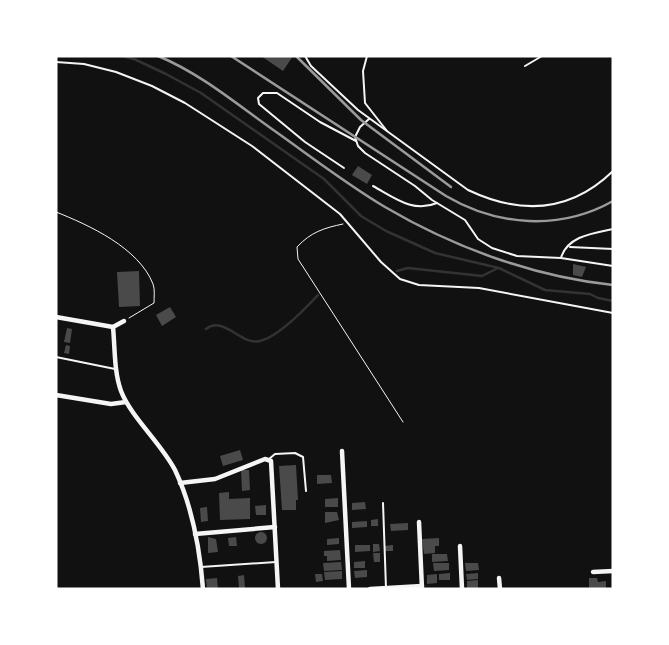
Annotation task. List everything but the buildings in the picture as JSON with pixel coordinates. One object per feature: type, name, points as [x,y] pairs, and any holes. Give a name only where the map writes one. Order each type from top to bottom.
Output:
[{"type":"street","points":[[56,317],[113,327],[124,321]]},
{"type":"street","points":[[113,327],[116,369],[126,402],[160,446],[180,482],[195,534],[203,589]]},
{"type":"street","points":[[56,394],[111,404],[126,402]]},
{"type":"street","points":[[342,451],[349,589]]},
{"type":"street","points":[[180,482],[215,478],[255,462],[269,459],[272,464],[278,589]]},
{"type":"street","points":[[370,589],[422,588],[419,522]]},
{"type":"street","points":[[195,534],[275,527]]},
{"type":"street","points":[[460,546],[462,589]]},
{"type":"street","points":[[593,572],[613,571]]},
{"type":"street","points":[[499,578],[500,589]]},
{"type":"lane","points":[[305,56],[311,66],[369,119],[468,190],[488,200],[531,208],[566,203],[599,184],[613,171]]},
{"type":"lane","points":[[367,56],[363,71],[365,104],[390,135]]},
{"type":"lane","points":[[524,66],[542,56]]},
{"type":"lane","points":[[56,62],[84,64],[116,72],[168,94],[252,146],[348,223],[368,248],[392,273],[408,283],[429,286],[479,288],[613,313]]},
{"type":"lane","points":[[344,168],[305,142],[259,104],[258,98],[262,94],[277,93],[320,122],[356,141],[365,153],[415,186],[438,204],[465,220],[478,240],[492,248],[517,256],[561,258],[613,266]]},
{"type":"lane","points":[[356,141],[357,131],[369,119]]},
{"type":"lane","points":[[373,186],[410,206],[426,208],[438,204]]},
{"type":"lane","points":[[561,258],[563,252],[578,237],[613,230]]},
{"type":"lane","points":[[569,247],[613,249]]},
{"type":"lane","points":[[56,357],[116,369]]},
{"type":"lane","points":[[269,459],[276,454],[295,453],[303,457],[306,490]]},
{"type":"lane","points":[[383,503],[386,588]]},
{"type":"lane","points":[[201,567],[277,562]]},
{"type":"path","points":[[56,212],[97,229],[138,262],[153,284],[154,303],[124,321]]},
{"type":"path","points":[[348,223],[324,228],[307,237],[297,247],[298,259],[403,422]]},
{"type":"waterway","points":[[122,56],[134,59],[201,93],[324,179],[361,216],[386,231],[435,253],[499,268],[545,290],[590,294],[613,301]]},
{"type":"waterway","points":[[397,271],[408,268],[482,276],[498,268]]},
{"type":"waterway","points":[[206,329],[219,326],[246,339],[260,341],[283,328],[299,315],[318,295]]},
{"type":"railway","points":[[158,56],[205,81],[344,181],[411,222],[495,258],[554,275],[613,285]]},
{"type":"railway","points":[[231,56],[446,196],[486,214],[507,219],[550,221],[593,211],[613,201]]},
{"type":"railway","points":[[296,56],[361,120],[451,187]]}]
